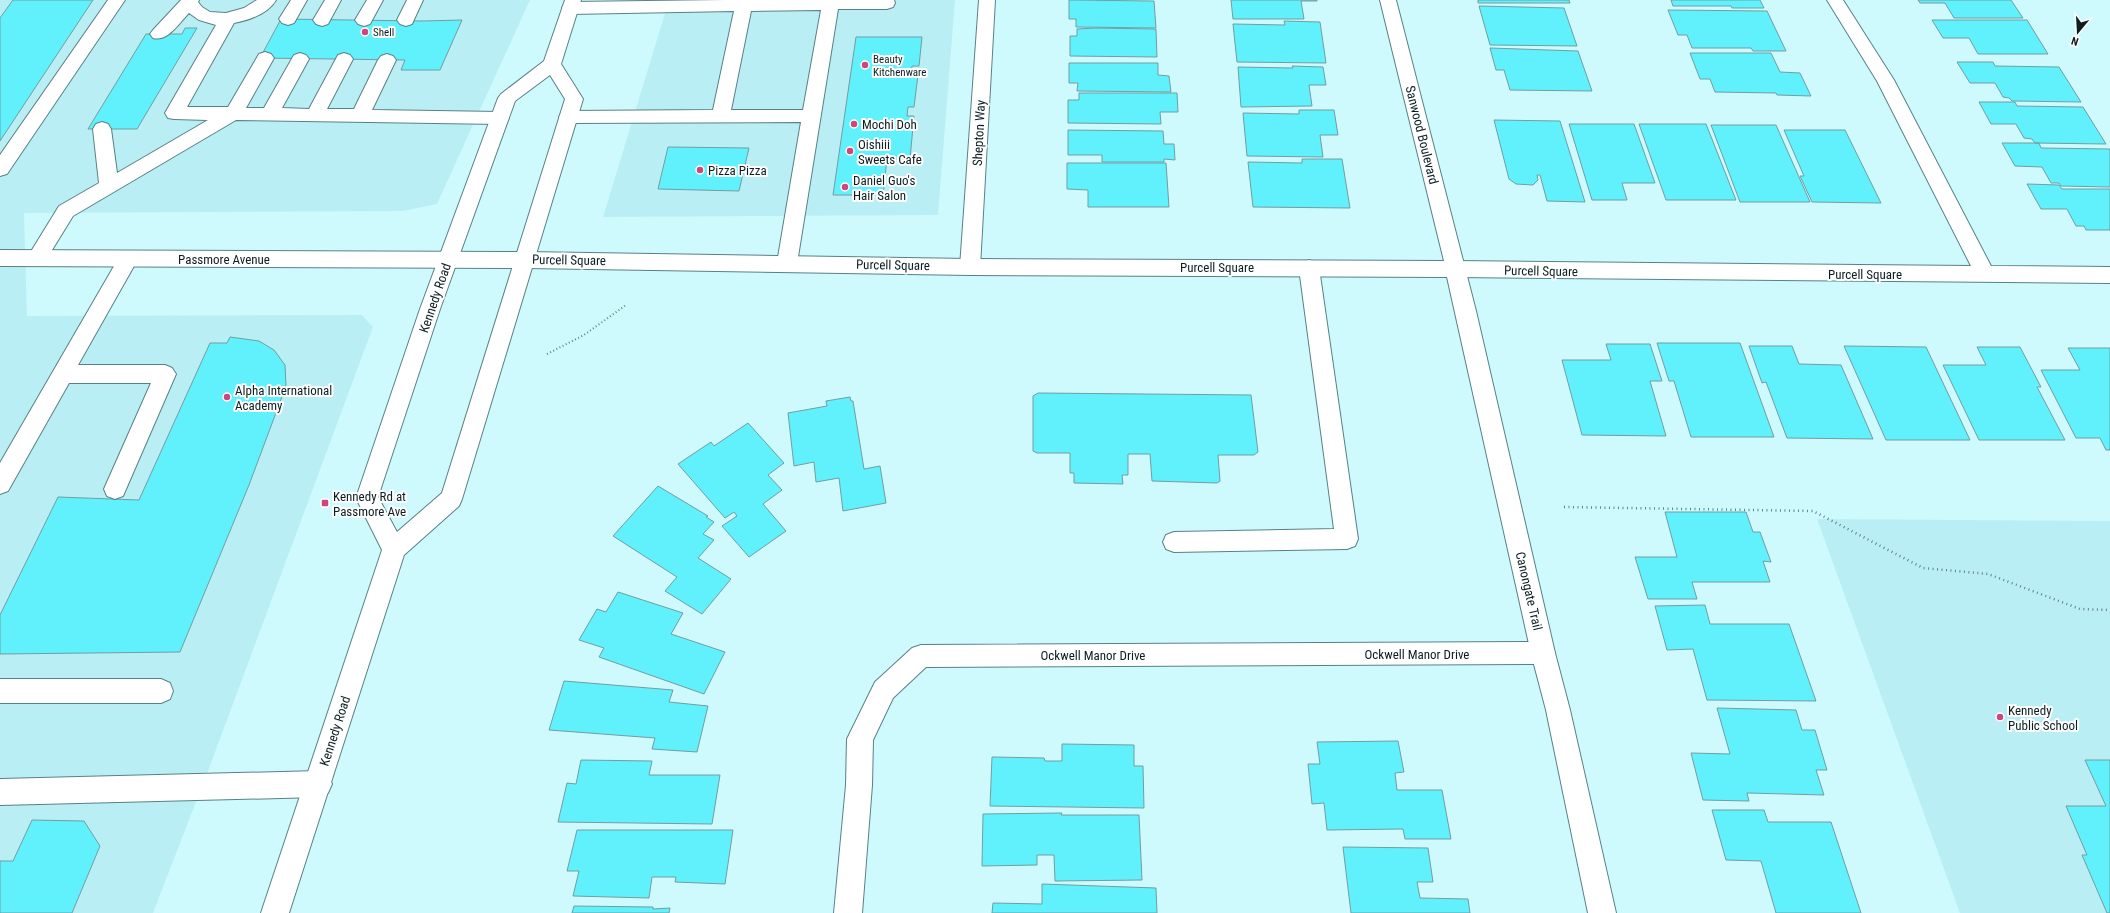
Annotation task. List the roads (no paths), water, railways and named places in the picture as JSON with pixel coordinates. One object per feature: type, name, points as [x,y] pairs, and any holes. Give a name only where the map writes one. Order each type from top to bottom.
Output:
[{"type":"street","points":[[0,169],[117,0]]},
{"type":"street","points":[[159,34],[191,1],[194,10],[202,16],[228,18],[255,10],[268,0]]},
{"type":"street","points":[[288,19],[299,0]]},
{"type":"street","points":[[322,20],[333,0]]},
{"type":"street","points":[[364,20],[375,0]]},
{"type":"street","points":[[406,20],[415,0]]},
{"type":"street","name":"Shepton Way","points":[[970,267],[986,0]]},
{"type":"street","name":"Sanwood Boulevard","points":[[1388,0],[1456,269]]},
{"type":"street","points":[[1835,0],[1885,80],[1985,274]]},
{"type":"street","points":[[394,549],[451,499],[526,260],[574,99],[552,64],[572,4],[744,5],[887,3]]},
{"type":"street","points":[[787,263],[830,4]]},
{"type":"street","points":[[721,116],[744,5]]},
{"type":"street","points":[[228,18],[174,113],[500,118]]},
{"type":"street","points":[[37,258],[66,211],[109,184],[233,114],[265,58]]},
{"type":"street","points":[[270,114],[300,59]]},
{"type":"street","points":[[315,115],[344,60]]},
{"type":"street","points":[[360,115],[386,60]]},
{"type":"street","name":"Kennedy Road","points":[[276,913],[394,549],[367,498],[448,260],[507,98],[552,64]]},
{"type":"street","points":[[568,117],[812,116]]},
{"type":"street","points":[[102,129],[109,184]]},
{"type":"street","name":"Passmore Avenue","points":[[0,258],[448,260]]},
{"type":"street","points":[[0,484],[128,258]]},
{"type":"street","name":"Purcell Square","points":[[448,260],[787,263],[970,267],[1456,269],[2110,275]]},
{"type":"street","points":[[1174,542],[1347,539],[1309,268]]},
{"type":"street","name":"Canongate Trail","points":[[1456,269],[1543,653],[1558,710],[1602,913]]},
{"type":"street","points":[[63,374],[165,374],[115,489]]},
{"type":"street","name":"Ockwell Manor Drive","points":[[848,913],[859,784],[860,739],[884,690],[920,656],[1543,653]]},
{"type":"street","points":[[0,691],[161,691]]},
{"type":"street","points":[[0,792],[318,784]]},
{"type":"place","name":"Shell","points":[[365,32]]},
{"type":"place","name":"Beauty Kitchenware","points":[[865,65]]},
{"type":"place","name":"Mochi Doh","points":[[854,124]]},
{"type":"place","name":"Oishiii Sweets Cafe","points":[[850,151]]},
{"type":"place","name":"Pizza Pizza","points":[[700,170]]},
{"type":"place","name":"Daniel Guo's Hair Salon","points":[[845,187]]},
{"type":"place","name":"Alpha International Academy","points":[[227,397]]},
{"type":"place","name":"Kennedy Rd at Passmore Ave","points":[[325,503]]},
{"type":"place","name":"Kennedy Public School","points":[[2000,717]]}]
